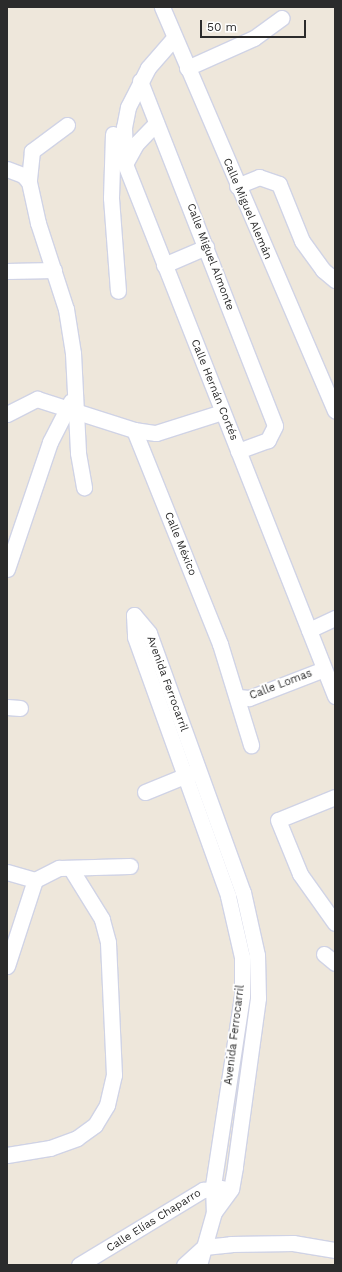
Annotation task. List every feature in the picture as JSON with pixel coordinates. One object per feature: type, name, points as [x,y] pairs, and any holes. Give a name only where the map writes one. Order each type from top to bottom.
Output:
[{"type":"street","name":"Calle Miguel Alemán","points":[[162,7],[237,186],[335,409]]},
{"type":"street","points":[[187,68],[254,38],[282,18]]},
{"type":"street","name":"Calle Hernán Cortés","points":[[174,38],[156,57],[140,81],[128,107],[124,127],[125,164],[335,696]]},
{"type":"street","name":"Calle Miguel Almonte","points":[[140,81],[273,417],[274,433],[268,440],[238,451]]},
{"type":"street","points":[[125,164],[136,144],[156,123]]},
{"type":"street","points":[[7,569],[10,552],[75,395],[66,309],[38,223],[29,182],[32,151],[67,125]]},
{"type":"street","points":[[113,134],[111,198],[118,291]]},
{"type":"street","points":[[7,169],[23,175],[29,182]]},
{"type":"street","points":[[237,186],[259,177],[279,184],[302,241],[323,270],[335,280]]},
{"type":"street","points":[[111,198],[131,182]]},
{"type":"street","points":[[164,265],[206,247]]},
{"type":"street","points":[[7,271],[54,270]]},
{"type":"street","points":[[7,414],[37,399],[134,430],[156,433],[222,412]]},
{"type":"street","points":[[70,410],[84,487]]},
{"type":"street","name":"Calle México","points":[[134,430],[238,697],[237,706],[251,745]]},
{"type":"street","name":"Avenida Ferrocarril","points":[[199,1265],[214,1212],[213,1186],[242,996],[238,936],[228,896],[192,773],[149,633],[134,615],[135,637],[192,773],[243,892],[253,932],[258,998],[231,1189],[214,1212]]},
{"type":"street","points":[[309,630],[335,618]]},
{"type":"street","name":"Calle Lomas","points":[[238,697],[249,698],[324,669]]},
{"type":"street","points":[[145,792],[192,773]]},
{"type":"street","points":[[335,797],[278,820],[300,874],[335,924]]},
{"type":"street","points":[[7,966],[35,880],[50,871],[130,866]]},
{"type":"street","points":[[7,1155],[50,1148],[77,1138],[95,1125],[107,1105],[114,1075],[108,942],[102,919],[71,869]]},
{"type":"street","points":[[7,872],[35,880]]},
{"type":"street","points":[[238,936],[253,932]]},
{"type":"street","name":"Calle Elías Chaparro","points":[[78,1265],[213,1186],[231,1189]]},
{"type":"street","points":[[184,1265],[204,1247],[293,1243],[335,1250]]}]
